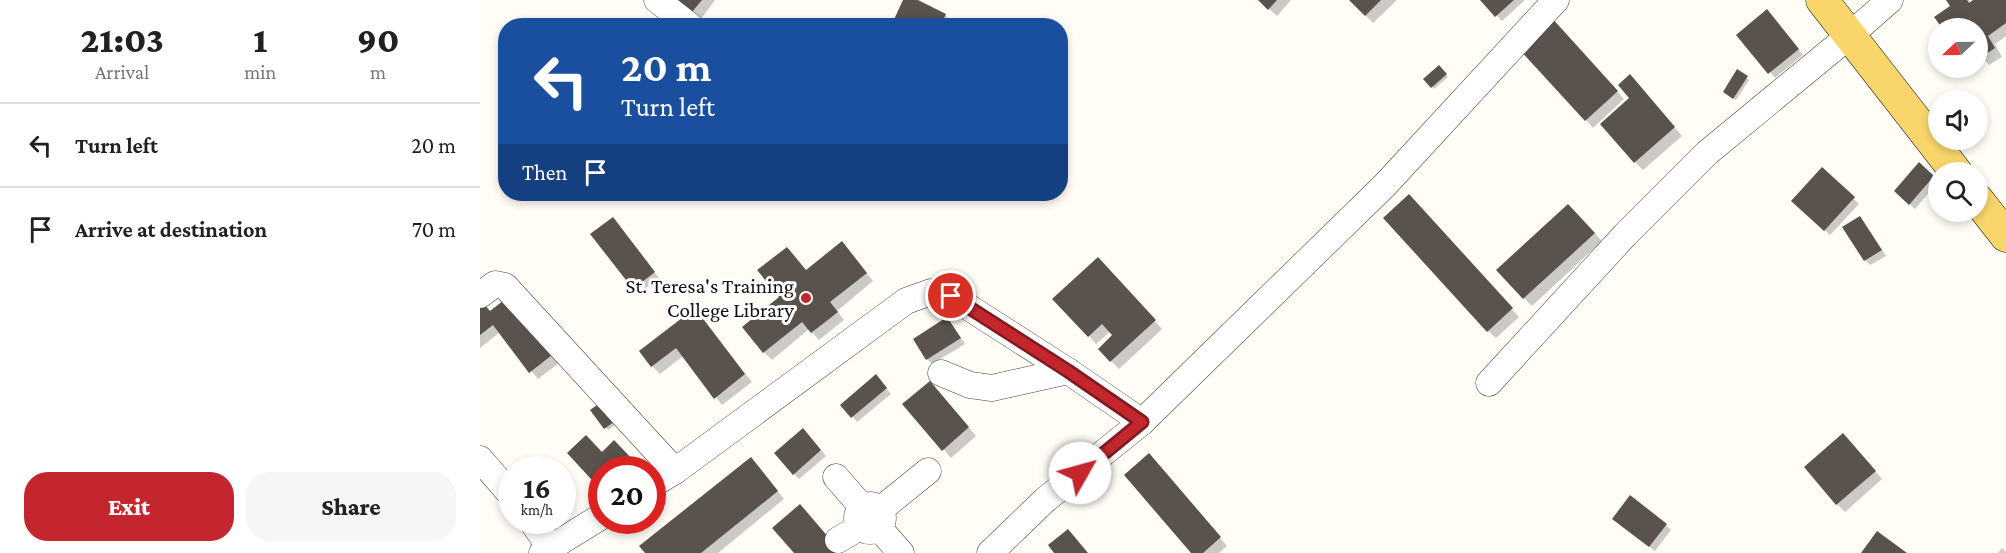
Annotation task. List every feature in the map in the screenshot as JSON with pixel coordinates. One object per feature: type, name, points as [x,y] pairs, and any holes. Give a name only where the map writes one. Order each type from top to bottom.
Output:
[{"type":"main road","points":[[1822,0],[1948,162]]},
{"type":"street","points":[[657,0],[680,18]]},
{"type":"street","points":[[990,553],[1045,500],[1142,422],[1385,185],[1556,0]]},
{"type":"street","points":[[1490,383],[1625,235],[1707,153],[1890,0]]},
{"type":"street","points":[[480,296],[495,285],[505,286],[675,471]]},
{"type":"street","points":[[666,476],[906,301],[931,292],[951,296],[1068,371],[1142,422]]},
{"type":"street","points":[[941,373],[970,385],[993,388],[1068,371]]},
{"type":"street","points":[[480,459],[498,480]]},
{"type":"street","points":[[838,540],[871,518],[928,471]]},
{"type":"street","points":[[836,477],[901,553]]},
{"type":"street","points":[[538,534],[546,550],[588,524]]},
{"type":"building","points":[[676,0],[702,0],[692,12]]},
{"type":"building","points":[[903,0],[918,0],[946,14],[944,18],[895,18]]},
{"type":"building","points":[[1258,0],[1277,0],[1268,10]]},
{"type":"building","points":[[1349,0],[1381,0],[1365,16]]},
{"type":"building","points":[[1480,0],[1514,0],[1495,17]]},
{"type":"building","points":[[1946,0],[1967,0],[1969,3],[1973,0],[2006,0],[2006,23],[1988,36],[1988,18],[1935,18],[1950,6]]},
{"type":"building","points":[[1767,9],[1799,49],[1768,74],[1736,35]]},
{"type":"building","points":[[1551,17],[1618,91],[1585,121],[1518,48]]},
{"type":"building","points":[[1988,36],[1995,48],[1988,53]]},
{"type":"building","points":[[1439,65],[1447,74],[1431,88],[1423,79]]},
{"type":"building","points":[[1737,69],[1748,76],[1733,99],[1723,92]]},
{"type":"building","points":[[1630,74],[1675,127],[1634,163],[1600,124],[1629,98],[1618,85]]},
{"type":"building","points":[[1919,162],[1928,170],[1928,183],[1909,205],[1894,191]]},
{"type":"building","points":[[1822,167],[1855,197],[1824,231],[1791,201]]},
{"type":"building","points":[[1409,194],[1513,308],[1487,332],[1383,218]]},
{"type":"building","points":[[1568,204],[1595,233],[1523,299],[1496,270]]},
{"type":"building","points":[[1860,216],[1882,250],[1864,261],[1842,227]]},
{"type":"building","points":[[613,217],[655,272],[633,289],[590,234]]},
{"type":"building","points":[[842,241],[867,273],[830,302],[838,312],[811,333],[802,322],[763,353],[742,327],[779,297],[757,270],[787,247],[806,270]]},
{"type":"building","points":[[1098,257],[1156,320],[1110,362],[1098,349],[1112,335],[1102,324],[1088,337],[1052,299]]},
{"type":"building","points":[[508,297],[552,355],[529,373],[493,325],[480,335],[480,307],[484,304],[490,311]]},
{"type":"building","points":[[695,308],[745,374],[714,399],[676,348],[651,367],[639,351]]},
{"type":"building","points":[[947,317],[961,338],[926,360],[913,339]]},
{"type":"building","points":[[876,374],[887,388],[851,418],[840,405]]},
{"type":"building","points":[[930,381],[969,427],[942,451],[902,404]]},
{"type":"building","points":[[604,400],[618,419],[604,429],[590,410]]},
{"type":"building","points":[[803,428],[821,450],[793,475],[774,453]]},
{"type":"building","points":[[1843,433],[1876,471],[1836,505],[1804,467]]},
{"type":"building","points":[[586,435],[602,452],[614,440],[629,456],[588,456],[588,476],[576,463],[576,456],[570,456],[567,453]]},
{"type":"building","points":[[1149,453],[1221,537],[1203,553],[1191,553],[1124,475]]},
{"type":"building","points":[[751,457],[778,491],[701,553],[645,553],[639,546],[654,534],[666,534],[666,525]]},
{"type":"building","points":[[1630,495],[1667,524],[1649,547],[1612,519]]},
{"type":"building","points":[[800,504],[842,553],[794,553],[772,528]]},
{"type":"building","points":[[1068,529],[1088,553],[1054,553],[1048,545]]},
{"type":"building","points":[[1877,531],[1907,553],[1861,553]]},
{"type":"place","name":"St. Teresa's Training College Library","points":[[806,298]]},
{"type":"route","points":[[951,296],[1068,371],[1142,422],[1080,473]]}]
